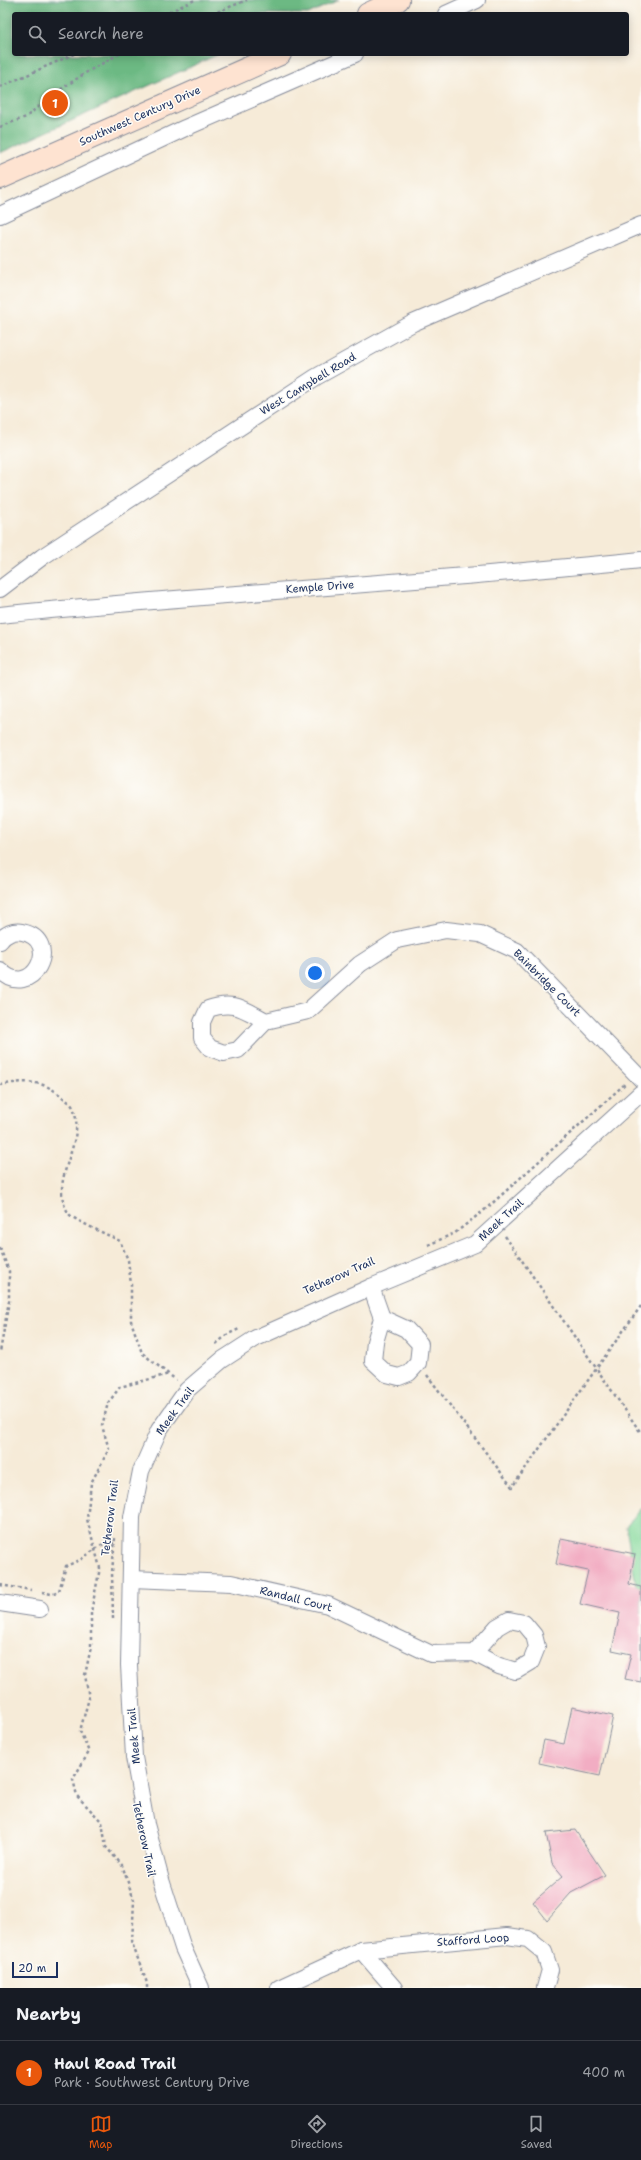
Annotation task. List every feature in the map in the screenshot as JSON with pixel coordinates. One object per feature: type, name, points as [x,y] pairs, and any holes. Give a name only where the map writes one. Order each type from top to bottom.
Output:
[{"type":"main road","points":[[372,12],[398,0]]},
{"type":"main road","name":"Southwest Century Drive","points":[[0,178],[275,56]]},
{"type":"street","points":[[451,12],[478,0]]},
{"type":"street","points":[[0,215],[185,128],[350,56]]},
{"type":"street","name":"West Campbell Road","points":[[0,589],[48,553],[316,377],[413,324],[641,225]]},
{"type":"street","name":"Kemple Drive","points":[[0,615],[128,602],[559,568],[641,560]]},
{"type":"street","name":"Bainbridge Court","points":[[266,1021],[308,1012],[360,964],[397,940],[446,930],[480,934],[517,951],[638,1077]]},
{"type":"street","points":[[0,941],[14,932],[28,934],[38,942],[42,956],[38,969],[27,977],[13,978],[0,970]]},
{"type":"street","name":"Meek Trail","points":[[201,1988],[183,1948],[160,1880],[146,1824],[134,1757],[129,1665],[132,1517],[141,1471],[159,1430],[187,1390],[222,1360],[256,1338],[371,1287],[474,1244],[641,1092]]},
{"type":"street","points":[[371,1287],[382,1318],[375,1342],[373,1361],[387,1374],[399,1377],[408,1373],[418,1363],[420,1344],[406,1329],[382,1318]]},
{"type":"street","name":"Randall Court","points":[[131,1579],[231,1583],[328,1604],[431,1654],[474,1653]]},
{"type":"street","points":[[0,1603],[40,1609]]},
{"type":"street","name":"Stafford Loop","points":[[279,1988],[361,1950],[507,1936],[528,1939],[544,1952],[550,1970],[545,1988]]},
{"type":"street","points":[[361,1950],[394,1988]]},
{"type":"path","points":[[168,12],[195,0]]},
{"type":"path","points":[[217,12],[247,0]]},
{"type":"path","points":[[0,87],[70,56]]},
{"type":"path","points":[[0,128],[26,117],[52,95],[87,72],[115,56]]},
{"type":"path","points":[[426,1246],[455,1233],[488,1208],[638,1077]]},
{"type":"path","points":[[0,1085],[36,1082],[56,1092],[73,1106],[77,1124],[72,1150],[64,1171],[62,1201],[70,1216],[120,1241],[128,1260],[131,1284],[131,1322],[142,1353],[176,1380]]},
{"type":"path","points":[[497,1224],[641,1434]]},
{"type":"path","points":[[0,1248],[9,1271],[9,1301],[0,1352]]},
{"type":"path","points":[[418,1363],[512,1487],[596,1367],[641,1306]]},
{"type":"path","points":[[212,1348],[228,1334],[242,1328]]},
{"type":"path","points":[[147,1988],[147,1983],[132,1943],[134,1900],[122,1865],[106,1847],[102,1822],[77,1796],[74,1779],[89,1752],[80,1731],[89,1698],[85,1675],[91,1647],[91,1612],[100,1568],[87,1519],[91,1483],[109,1449],[102,1426],[108,1403],[120,1387],[168,1374]]},
{"type":"path","points":[[172,1385],[181,1375]]},
{"type":"path","name":"Tetherow Trail","points":[[114,1623],[111,1602],[115,1536]]},
{"type":"path","points":[[0,1585],[51,1594],[59,1591],[66,1566],[80,1560],[101,1545],[114,1543]]},
{"type":"green space","points":[[0,0],[339,0],[312,12],[12,12],[12,56],[215,56],[0,153]]},
{"type":"green space","points":[[641,1508],[641,1614],[626,1527]]},
{"type":"building","points":[[561,1539],[635,1554],[629,1584],[641,1587],[641,1682],[625,1679],[631,1654],[612,1650],[620,1613],[580,1604],[588,1571],[556,1564]]},
{"type":"building","points":[[572,1707],[613,1716],[600,1776],[539,1763],[544,1740],[564,1744]]},
{"type":"building","points":[[575,1830],[605,1875],[571,1893],[547,1920],[533,1902],[563,1876],[552,1863],[546,1833]]},
{"type":"place","name":"Haul Road Trail","points":[[55,103]]}]
